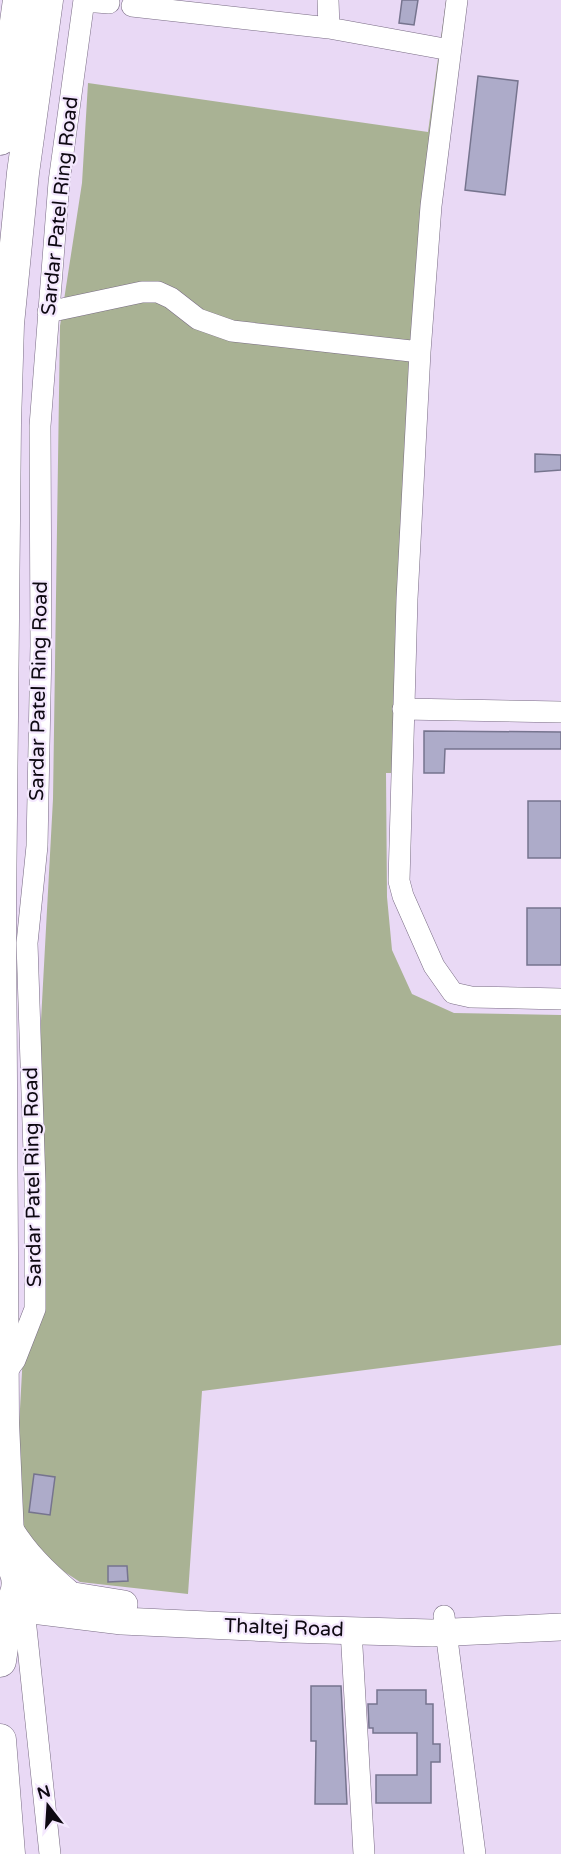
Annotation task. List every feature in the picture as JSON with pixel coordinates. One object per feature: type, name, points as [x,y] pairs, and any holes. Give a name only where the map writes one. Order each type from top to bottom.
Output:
[{"type":"highway","points":[[0,139],[19,0]]},
{"type":"highway","name":"Sardar Patel Ring Road","points":[[9,1579],[3,1376],[0,901],[8,324],[23,173],[47,0]]},
{"type":"highway","points":[[0,1661],[9,1579]]},
{"type":"highway","points":[[1,1750],[9,1854]]},
{"type":"main road","points":[[72,1596],[37,1566],[16,1542],[9,1579],[72,1596],[113,1603],[445,1624],[561,1610]]},
{"type":"main road","name":"Thaltej Road","points":[[9,1579],[122,1621],[351,1630],[445,1624],[561,1627]]},
{"type":"street","points":[[328,0],[329,28]]},
{"type":"street","points":[[457,0],[431,206],[420,352],[403,709],[399,881],[403,896],[444,983],[453,993],[471,997],[561,999]]},
{"type":"street","name":"Sardar Patel Ring Road","points":[[3,1376],[15,1360],[35,1310],[35,1183],[27,943],[37,846],[41,646],[40,426],[59,182],[84,1]]},
{"type":"street","points":[[84,1],[109,3]]},
{"type":"street","points":[[132,6],[329,28],[450,50]]},
{"type":"street","points":[[48,312],[142,292],[158,292],[171,298],[198,319],[232,331],[420,352]]},
{"type":"street","points":[[403,709],[561,712]]},
{"type":"street","name":"Sardar Patel Ring Road","points":[[9,1579],[50,1854]]},
{"type":"street","points":[[445,1624],[475,1854]]},
{"type":"street","points":[[351,1630],[364,1854]]},
{"type":"green space","points":[[446,0],[463,0],[426,353],[407,773],[386,773],[387,897],[392,950],[412,994],[454,1013],[561,1015],[561,1345],[202,1391],[188,1594],[80,1582],[43,1558],[17,1520],[18,1446],[53,799],[60,326],[82,183],[88,83],[428,132]]},
{"type":"building","points":[[402,0],[418,0],[414,25],[399,23]]},
{"type":"building","points":[[478,76],[518,81],[505,195],[465,190]]},
{"type":"building","points":[[535,454],[561,455],[561,470],[535,472]]},
{"type":"building","points":[[424,731],[561,732],[561,749],[445,749],[444,773],[424,773]]},
{"type":"building","points":[[528,801],[561,801],[561,858],[528,858]]},
{"type":"building","points":[[527,908],[561,908],[561,965],[527,965]]},
{"type":"building","points":[[34,1474],[55,1477],[50,1515],[29,1512]]},
{"type":"building","points":[[108,1566],[127,1566],[128,1581],[108,1582]]},
{"type":"building","points":[[311,1686],[341,1686],[347,1804],[315,1804],[316,1741],[311,1741]]},
{"type":"building","points":[[377,1690],[426,1690],[426,1704],[433,1704],[433,1744],[440,1744],[440,1762],[431,1762],[431,1803],[376,1803],[376,1775],[417,1775],[417,1733],[373,1733],[373,1728],[369,1728],[368,1704],[377,1704]]}]
